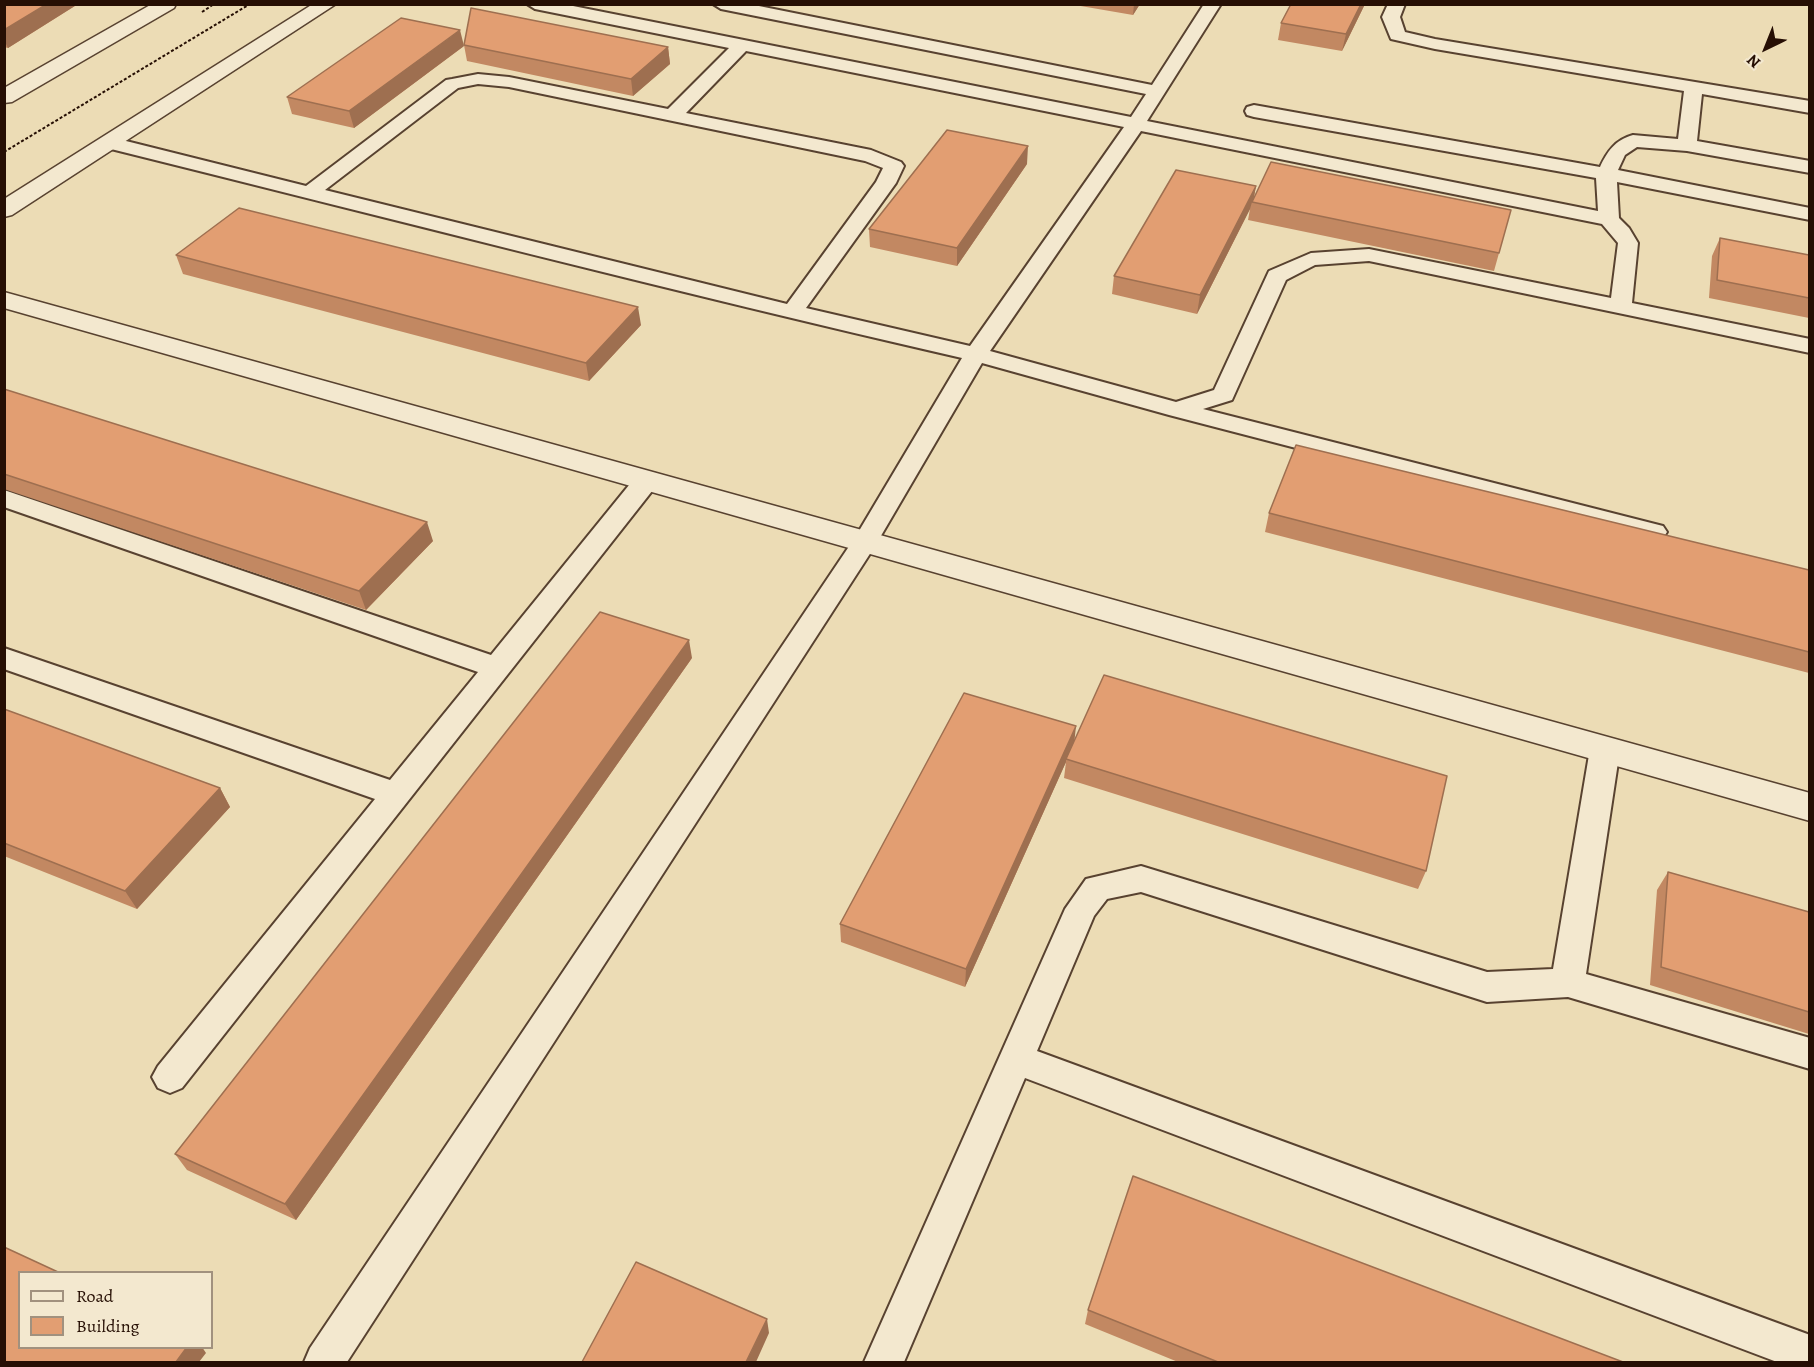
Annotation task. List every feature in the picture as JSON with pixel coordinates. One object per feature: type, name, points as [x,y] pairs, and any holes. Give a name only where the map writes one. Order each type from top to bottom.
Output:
[{"type":"street","points":[[4,97],[167,4]]},
{"type":"street","points":[[4,210],[327,4]]},
{"type":"street","points":[[4,300],[866,540],[1809,807]]},
{"type":"lane","points":[[535,4],[1137,122],[1609,219],[1622,232],[1628,243],[1621,307]]},
{"type":"lane","points":[[721,4],[766,8],[1156,91]]},
{"type":"lane","points":[[324,1362],[866,540],[976,354],[1137,122],[1213,4]]},
{"type":"lane","points":[[1397,4],[1391,17],[1396,35],[1436,44],[1809,106]]},
{"type":"lane","points":[[673,116],[766,8]]},
{"type":"lane","points":[[309,193],[452,84],[478,79],[510,82],[871,156],[894,166],[886,183],[792,312]]},
{"type":"lane","points":[[1687,145],[1694,87]]},
{"type":"lane","points":[[1254,111],[1606,174],[1809,214]]},
{"type":"lane","points":[[1609,219],[1606,174],[1617,152],[1633,141],[1687,145],[1809,167]]},
{"type":"lane","points":[[110,143],[792,312],[976,354],[1177,410],[1671,537]]},
{"type":"lane","points":[[1177,410],[1224,395],[1277,276],[1311,259],[1369,255],[1809,346]]},
{"type":"lane","points":[[170,1077],[647,480]]},
{"type":"lane","points":[[4,498],[497,668]]},
{"type":"lane","points":[[4,658],[396,794]]},
{"type":"lane","points":[[1568,983],[1605,749]]},
{"type":"lane","points":[[884,1362],[1081,909],[1097,888],[1141,879],[1487,987],[1568,983],[1809,1054]]},
{"type":"lane","points":[[1016,1059],[1809,1355]]},
{"type":"path","points":[[4,152],[250,4]]},
{"type":"building","points":[[4,4],[47,4],[4,30]]},
{"type":"building","points":[[1291,4],[1361,4],[1346,34],[1281,23]]},
{"type":"building","points":[[471,8],[668,47],[631,79],[464,45]]},
{"type":"building","points":[[401,18],[460,30],[349,111],[287,97]]},
{"type":"building","points":[[947,130],[1028,146],[957,248],[869,229]]},
{"type":"building","points":[[1271,162],[1511,210],[1499,253],[1252,202]]},
{"type":"building","points":[[1176,170],[1256,186],[1200,295],[1114,276]]},
{"type":"building","points":[[239,208],[638,307],[586,363],[176,255]]},
{"type":"building","points":[[1720,238],[1809,255],[1809,298],[1717,280]]},
{"type":"building","points":[[4,389],[427,522],[359,591],[4,474]]},
{"type":"building","points":[[1296,445],[1809,570],[1809,652],[1269,513]]},
{"type":"building","points":[[600,612],[689,640],[285,1204],[175,1154]]},
{"type":"building","points":[[1104,675],[1447,776],[1426,871],[1066,759]]},
{"type":"building","points":[[964,693],[1076,726],[966,969],[840,924]]},
{"type":"building","points":[[4,709],[220,788],[125,891],[4,843]]},
{"type":"building","points":[[1668,872],[1809,912],[1809,1012],[1661,967]]},
{"type":"building","points":[[1133,1176],[1623,1362],[1218,1362],[1088,1310]]},
{"type":"building","points":[[4,1247],[56,1271],[18,1271],[18,1349],[186,1349],[176,1362],[4,1362]]},
{"type":"building","points":[[636,1262],[767,1319],[746,1362],[582,1362]]}]
